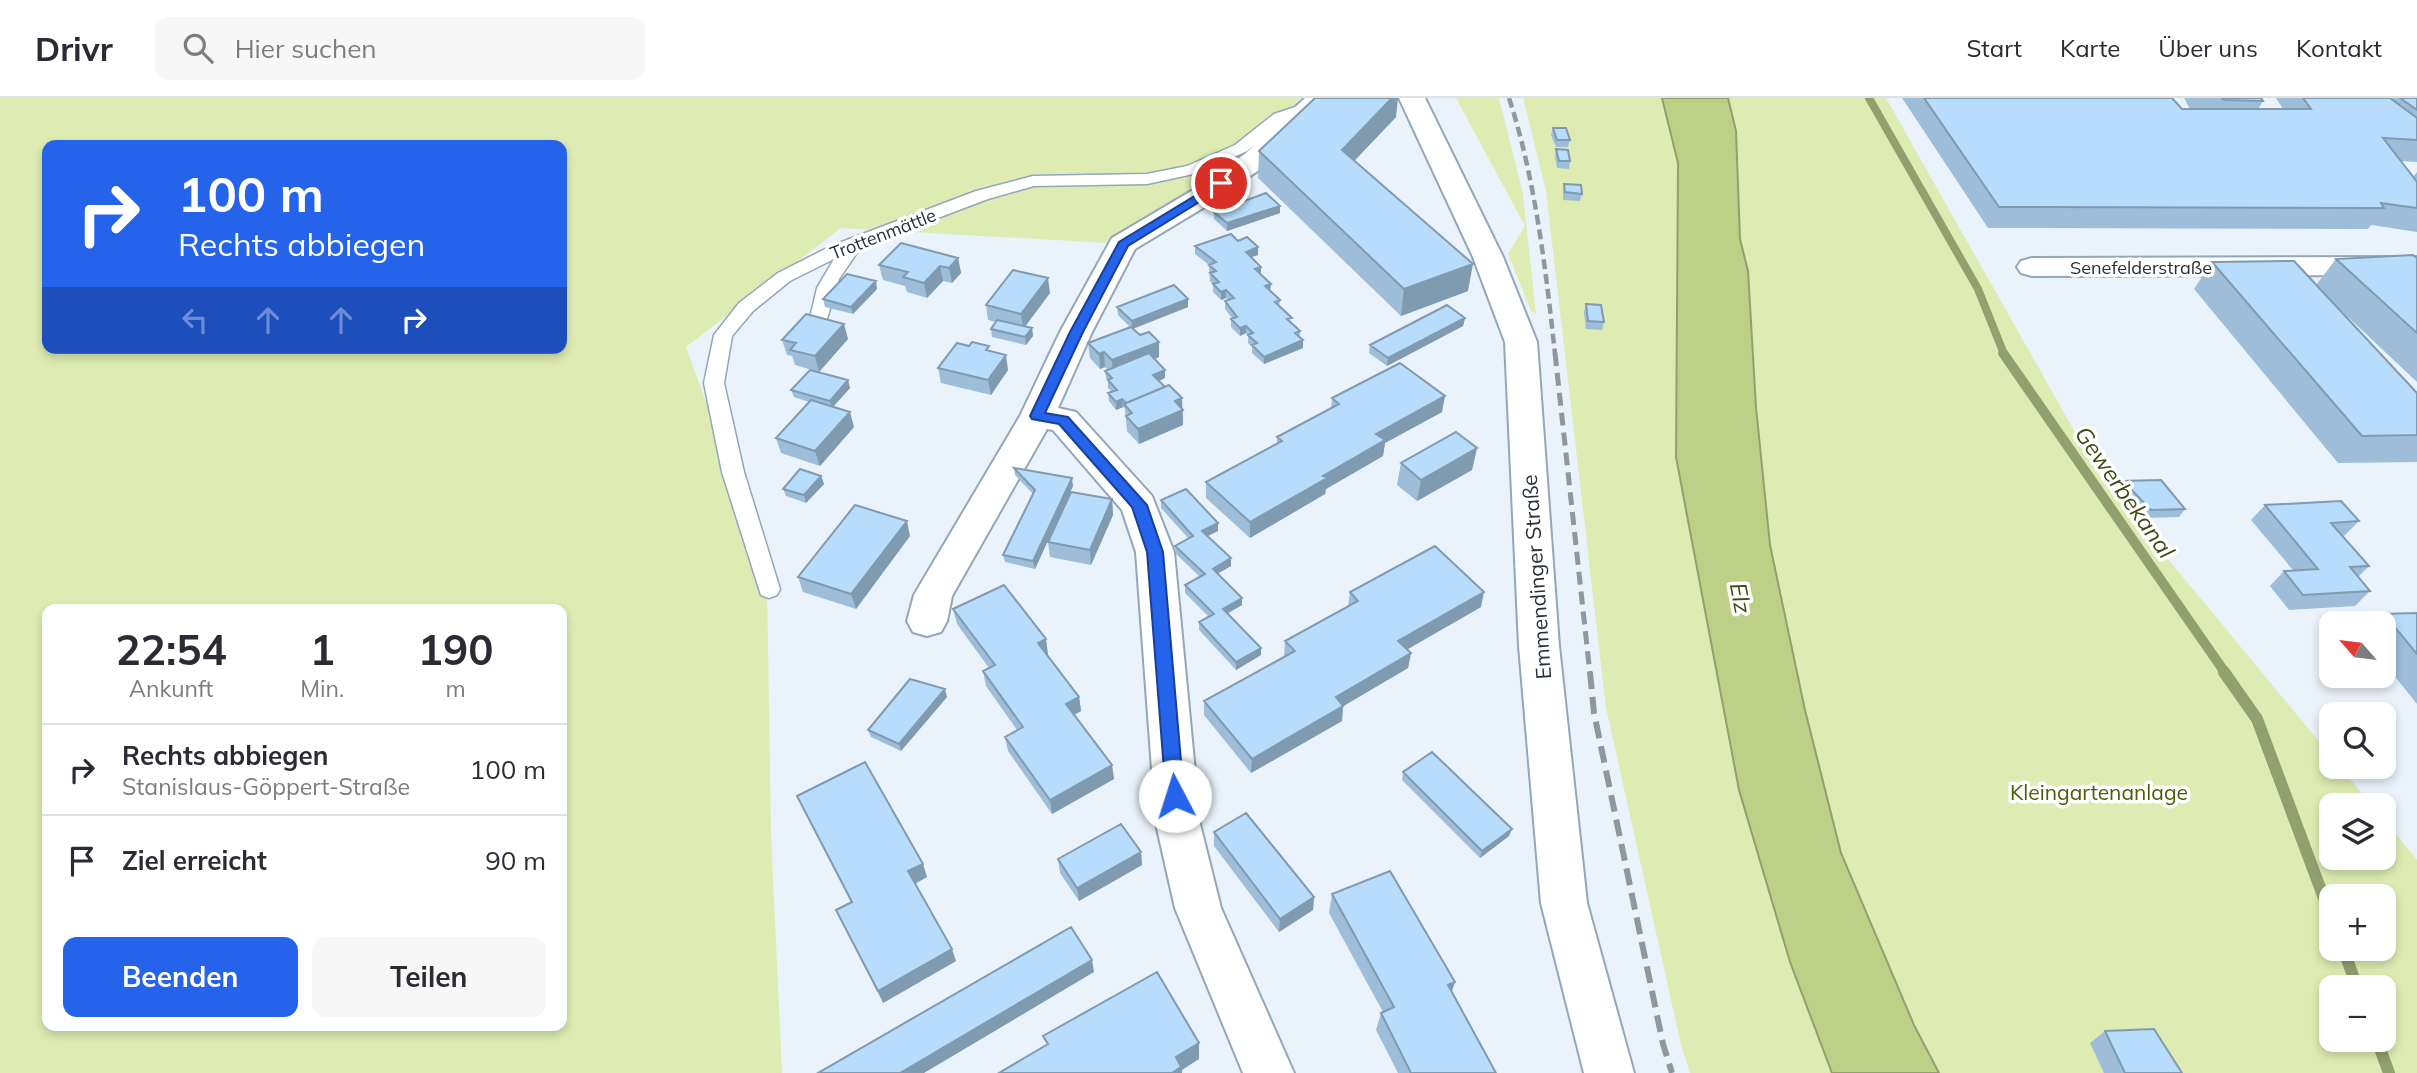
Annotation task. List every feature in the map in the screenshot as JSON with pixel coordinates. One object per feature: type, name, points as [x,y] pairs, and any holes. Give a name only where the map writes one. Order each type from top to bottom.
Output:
[{"type":"street","name":"Emmendinger Straße","points":[[1412,98],[1488,257],[1521,342],[1539,646],[1564,903],[1609,1073]]},
{"type":"street","points":[[927,621],[933,595],[1037,416],[1076,332],[1123,244],[1203,196],[1256,159],[1315,103]]},
{"type":"street","name":"Senefelderstraße","points":[[2032,267],[2280,277],[2417,266]]},
{"type":"street","points":[[1037,416],[1063,421],[1139,505],[1155,552],[1178,824],[1198,908],[1269,1073]]},
{"type":"lane","name":"Trottenmättle","points":[[769,589],[733,472],[714,383],[723,335],[746,307],[785,277],[855,243],[982,195],[1033,181],[1147,179],[1192,170],[1241,148],[1280,117],[1315,103]]},
{"type":"lane","points":[[820,318],[821,302],[834,268],[855,243]]},
{"type":"green space","points":[[0,98],[1300,98],[1236,165],[1108,243],[841,228],[686,347],[741,497],[767,583],[771,834],[782,1073],[0,1073]]},
{"type":"green space","points":[[1456,98],[1499,98],[1523,194],[1536,314],[1531,311],[1508,254],[1525,226]]},
{"type":"green space","points":[[1523,98],[1662,98],[1678,163],[1676,457],[1739,790],[1790,962],[1832,1073],[1690,1073],[1681,1045],[1606,708],[1546,191]]},
{"type":"green space","name":"Kleingartenanlage","points":[[1728,98],[1886,98],[2101,478],[2319,741],[2319,779],[2350,779],[2362,793],[2319,793],[2319,870],[2396,870],[2396,834],[2417,860],[2417,1073],[1939,1073],[1914,1025],[1841,853],[1805,710],[1770,545],[1756,407],[1748,271],[1740,239],[1736,131]]},
{"type":"water","name":"Elz","points":[[1662,98],[1728,98],[1736,131],[1740,239],[1748,271],[1756,407],[1770,545],[1805,710],[1841,853],[1914,1025],[1939,1073],[1832,1073],[1790,962],[1739,790],[1676,457],[1678,163]]},
{"type":"building","points":[[1315,98],[1392,98],[1342,150],[1473,264],[1404,289],[1259,151]]},
{"type":"building","points":[[1924,98],[2172,98],[2182,109],[2311,109],[2303,98],[2390,98],[2417,118],[2417,140],[2383,138],[2417,182],[2417,208],[2381,203],[2384,208],[1999,207]]},
{"type":"building","points":[[2222,98],[2261,98],[2263,101],[2224,100]]},
{"type":"building","points":[[2400,98],[2417,98],[2417,110]]},
{"type":"building","points":[[1553,128],[1566,128],[1570,140],[1557,140]]},
{"type":"building","points":[[1556,149],[1568,150],[1570,161],[1559,161]]},
{"type":"building","points":[[1564,184],[1581,185],[1582,194],[1565,192]]},
{"type":"building","points":[[1266,193],[1280,206],[1227,223],[1214,212]]},
{"type":"building","points":[[1231,234],[1238,241],[1247,237],[1258,247],[1246,252],[1261,267],[1255,269],[1271,284],[1265,286],[1280,300],[1275,302],[1292,318],[1287,319],[1300,331],[1295,333],[1303,340],[1264,357],[1252,345],[1257,343],[1248,335],[1253,333],[1246,326],[1240,328],[1231,319],[1237,317],[1225,301],[1234,298],[1226,290],[1221,292],[1213,284],[1219,282],[1210,273],[1216,271],[1209,265],[1216,262],[1195,246]]},
{"type":"building","points":[[901,243],[958,258],[949,268],[940,266],[924,283],[903,277],[908,272],[879,265]]},
{"type":"building","points":[[2413,255],[2417,258],[2417,333],[2336,259]]},
{"type":"building","points":[[2294,261],[2417,393],[2417,435],[2362,436],[2212,262]]},
{"type":"building","points":[[1013,270],[1048,278],[1021,314],[986,305]]},
{"type":"building","points":[[847,274],[876,281],[851,307],[823,299]]},
{"type":"building","points":[[1174,285],[1188,299],[1132,321],[1117,307]]},
{"type":"building","points":[[1586,304],[1601,305],[1604,322],[1588,321]]},
{"type":"building","points":[[1447,305],[1465,318],[1388,358],[1370,345]]},
{"type":"building","points":[[806,314],[844,324],[815,356],[790,350],[796,343],[782,340]]},
{"type":"building","points":[[997,320],[1032,328],[1025,337],[991,329]]},
{"type":"building","points":[[1131,327],[1140,335],[1149,332],[1159,342],[1112,360],[1104,352],[1099,354],[1088,343]]},
{"type":"building","points":[[972,342],[989,346],[986,350],[1006,355],[988,380],[938,368],[957,343],[969,346]]},
{"type":"building","points":[[1149,353],[1165,370],[1153,375],[1165,387],[1126,403],[1122,399],[1116,402],[1108,393],[1117,390],[1108,380],[1112,378],[1105,371]]},
{"type":"building","points":[[1400,363],[1445,396],[1376,434],[1385,440],[1323,476],[1327,478],[1250,522],[1206,482],[1282,441],[1277,437],[1339,404],[1332,398]]},
{"type":"building","points":[[810,370],[848,380],[830,401],[791,390]]},
{"type":"building","points":[[1169,385],[1182,398],[1175,401],[1183,410],[1138,429],[1126,416],[1132,413],[1124,404]]},
{"type":"building","points":[[811,400],[850,412],[815,451],[776,438]]},
{"type":"building","points":[[1456,432],[1477,448],[1421,480],[1401,463]]},
{"type":"building","points":[[1014,468],[1072,478],[1033,561],[1003,555],[1035,490]]},
{"type":"building","points":[[800,469],[821,476],[804,495],[783,489]]},
{"type":"building","points":[[2161,480],[2185,509],[2151,510],[2123,481]]},
{"type":"building","points":[[1186,489],[1218,523],[1202,531],[1231,558],[1213,569],[1242,598],[1223,609],[1261,648],[1236,662],[1199,622],[1214,614],[1185,585],[1205,574],[1175,546],[1193,536],[1161,500]]},
{"type":"building","points":[[1071,492],[1112,499],[1090,550],[1048,542]]},
{"type":"building","points":[[2341,501],[2359,521],[2331,523],[2369,566],[2350,567],[2370,591],[2303,595],[2284,571],[2318,569],[2265,505]]},
{"type":"building","points":[[855,505],[907,521],[851,594],[798,577]]},
{"type":"building","points":[[1435,546],[1484,592],[1398,641],[1411,653],[1336,697],[1343,706],[1252,759],[1204,701],[1295,651],[1285,641],[1358,601],[1350,592]]},
{"type":"building","points":[[1004,585],[1046,639],[1038,643],[1079,697],[1066,704],[1112,765],[1050,800],[1005,737],[1023,727],[983,671],[995,665],[953,609]]},
{"type":"building","points":[[2417,613],[2417,654],[2396,629],[2396,614]]},
{"type":"building","points":[[910,679],[945,689],[899,744],[868,730]]},
{"type":"building","points":[[1432,752],[1512,829],[1482,851],[1403,772]]},
{"type":"building","points":[[865,762],[923,864],[908,871],[952,949],[878,991],[836,910],[852,902],[797,796]]},
{"type":"building","points":[[1246,813],[1314,897],[1280,919],[1214,832]]},
{"type":"building","points":[[1121,824],[1141,852],[1077,888],[1058,859]]},
{"type":"building","points":[[1390,871],[1455,982],[1448,985],[1496,1073],[1411,1073],[1381,1013],[1394,1007],[1332,894]]},
{"type":"building","points":[[1071,927],[1092,960],[900,1073],[818,1073]]},
{"type":"building","points":[[1157,972],[1199,1043],[1176,1057],[1181,1067],[1172,1073],[999,1073],[1048,1044],[1043,1036]]},
{"type":"building","points":[[2154,1029],[2182,1073],[2125,1073],[2105,1031]]},
{"type":"waterway","name":"Gewerbekanal","points":[[1869,98],[1978,289],[2004,354]]},
{"type":"waterway","name":"Gewerbekanal","points":[[2003,353],[2226,674]]},
{"type":"waterway","name":"Gewerbekanal","points":[[2224,672],[2257,719],[2319,885]]},
{"type":"waterway","name":"Gewerbekanal","points":[[2348,961],[2353,975]]},
{"type":"waterway","name":"Gewerbekanal","points":[[2381,1052],[2389,1073]]},
{"type":"railway","points":[[1509,98],[1533,192],[1555,354]]},
{"type":"railway","points":[[1555,353],[1590,674]]},
{"type":"railway","points":[[1590,672],[1594,713],[1663,1044],[1672,1073]]},
{"type":"route","points":[[1175,796],[1155,552],[1139,505],[1063,421],[1037,416],[1076,332],[1123,244],[1221,183]]}]
